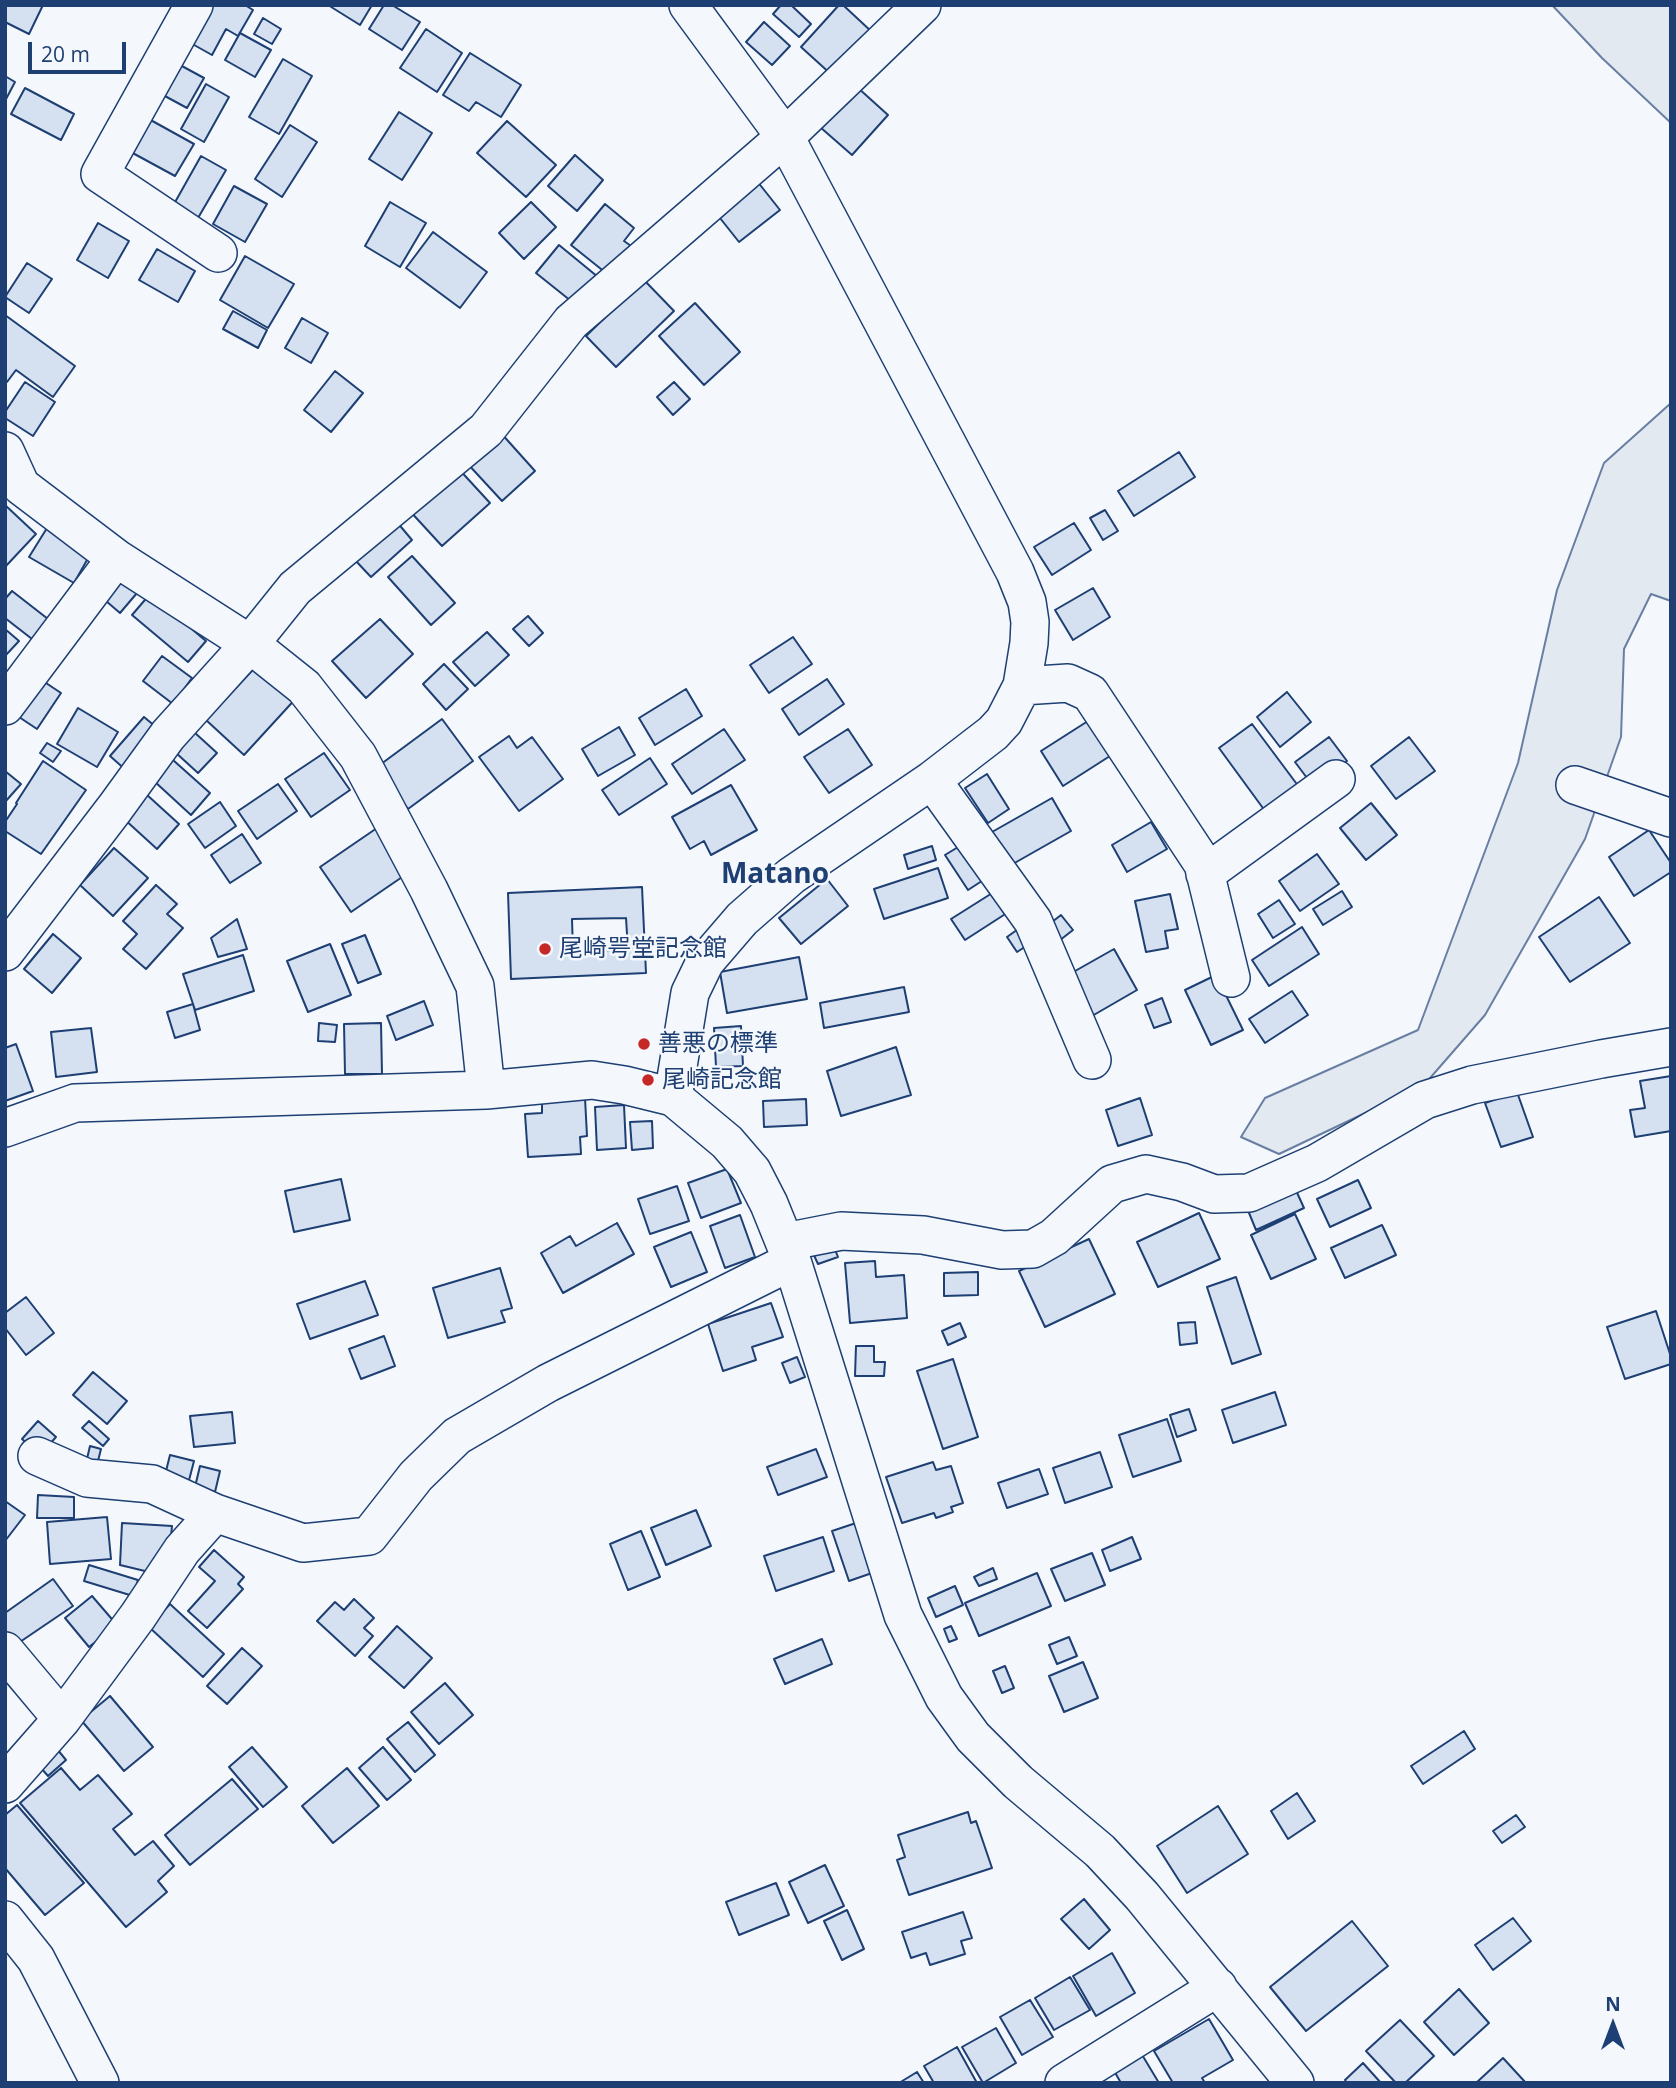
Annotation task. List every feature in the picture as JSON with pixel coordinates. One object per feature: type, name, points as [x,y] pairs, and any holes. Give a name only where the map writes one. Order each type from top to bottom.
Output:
[{"type":"street","points":[[194,5],[100,174],[218,253]]},
{"type":"street","points":[[673,1097],[690,993],[705,962],[742,919],[791,876],[932,780],[993,733],[1004,721],[1022,686],[1030,643],[1027,602],[1015,572],[785,137],[688,5]]},
{"type":"street","points":[[5,952],[168,734],[250,644],[295,587],[486,430],[571,322],[785,137],[922,5]]},
{"type":"street","points":[[5,451],[20,486],[116,558],[250,644],[304,687],[358,756],[429,890],[475,986],[486,1090]]},
{"type":"street","points":[[5,706],[116,558]]},
{"type":"street","points":[[1022,686],[1068,683],[1090,693],[1202,864],[1231,978]]},
{"type":"street","points":[[1205,874],[1336,779]]},
{"type":"street","points":[[932,780],[1033,921],[1092,1060]]},
{"type":"street","points":[[1575,785],[1671,818]]},
{"type":"street","points":[[37,1456],[87,1478],[152,1484],[215,1513],[303,1543],[369,1536],[416,1476],[457,1436],[789,1251],[841,1231],[923,1235],[1002,1250],[1032,1249],[1054,1237],[1112,1184],[1146,1174],[1182,1182],[1214,1194],[1249,1193],[1317,1163],[1425,1100],[1485,1082],[1671,1047]]},
{"type":"street","points":[[5,1128],[75,1103],[486,1090],[592,1080],[673,1097],[726,1142],[752,1171],[789,1251],[903,1615],[944,1697],[973,1737],[1009,1773],[1100,1851],[1142,1896],[1295,2083]]},
{"type":"street","points":[[5,1784],[62,1719],[138,1616],[181,1550],[215,1513]]},
{"type":"street","points":[[5,1651],[62,1719]]},
{"type":"street","points":[[5,1920],[36,1959],[100,2083]]},
{"type":"street","points":[[1064,2083],[1218,1987]]},
{"type":"shaded area","points":[[1552,5],[1671,5],[1671,123],[1602,58]]},
{"type":"shaded area","points":[[1671,403],[1671,601],[1651,594],[1624,649],[1621,737],[1585,839],[1485,1015],[1424,1085],[1279,1154],[1241,1137],[1265,1098],[1418,1030],[1518,763],[1557,590],[1604,463]]},
{"type":"building","points":[[5,5],[43,5],[29,34],[5,22]]},
{"type":"building","points":[[207,5],[245,5],[253,10],[238,36],[226,29],[212,55],[187,41]]},
{"type":"building","points":[[328,5],[372,5],[360,25]]},
{"type":"building","points":[[384,5],[392,5],[420,22],[402,50],[369,29]]},
{"type":"building","points":[[781,5],[791,5],[811,24],[799,37],[773,14]]},
{"type":"building","points":[[839,5],[843,5],[873,33],[833,76],[801,47]]},
{"type":"building","points":[[263,18],[281,29],[272,44],[254,34]]},
{"type":"building","points":[[764,22],[790,46],[772,65],[746,42]]},
{"type":"building","points":[[426,29],[462,53],[437,92],[400,68]]},
{"type":"building","points":[[240,33],[271,50],[255,77],[225,60]]},
{"type":"building","points":[[470,53],[521,85],[501,117],[476,102],[469,111],[443,95]]},
{"type":"building","points":[[283,59],[312,76],[279,134],[249,117]]},
{"type":"building","points":[[180,65],[204,78],[187,108],[163,95]]},
{"type":"building","points":[[5,76],[15,82],[5,101]]},
{"type":"building","points":[[206,84],[229,97],[204,142],[181,129]]},
{"type":"building","points":[[857,87],[888,115],[852,155],[820,127]]},
{"type":"building","points":[[25,88],[74,114],[61,140],[11,114]]},
{"type":"building","points":[[399,112],[432,133],[402,180],[369,159]]},
{"type":"building","points":[[147,118],[194,144],[175,176],[129,151]]},
{"type":"building","points":[[507,121],[556,165],[526,197],[477,153]]},
{"type":"building","points":[[290,125],[317,142],[282,197],[255,179]]},
{"type":"building","points":[[575,155],[603,180],[577,211],[548,186]]},
{"type":"building","points":[[201,156],[226,170],[198,218],[174,204]]},
{"type":"building","points":[[757,181],[780,210],[739,242],[716,213]]},
{"type":"building","points":[[234,186],[267,204],[245,242],[213,224]]},
{"type":"building","points":[[390,202],[426,223],[400,267],[365,246]]},
{"type":"building","points":[[531,202],[556,227],[524,259],[499,233]]},
{"type":"building","points":[[605,204],[634,228],[624,241],[634,248],[611,277],[571,245]]},
{"type":"building","points":[[98,223],[129,241],[108,278],[77,260]]},
{"type":"building","points":[[433,232],[487,272],[460,308],[406,268]]},
{"type":"building","points":[[559,245],[598,277],[576,305],[536,273]]},
{"type":"building","points":[[157,249],[195,271],[178,302],[139,280]]},
{"type":"building","points":[[245,256],[294,284],[268,328],[220,300]]},
{"type":"building","points":[[27,263],[52,279],[29,313],[5,297]]},
{"type":"building","points":[[644,280],[674,311],[616,367],[586,336]]},
{"type":"building","points":[[695,303],[740,352],[704,385],[659,336]]},
{"type":"building","points":[[233,311],[267,330],[258,348],[223,329]]},
{"type":"building","points":[[5,315],[75,366],[53,397],[16,370],[7,382],[5,381]]},
{"type":"building","points":[[302,318],[328,333],[311,363],[285,348]]},
{"type":"building","points":[[335,371],[363,393],[331,432],[304,410]]},
{"type":"building","points":[[25,382],[55,402],[33,436],[5,418],[5,412]]},
{"type":"building","points":[[674,382],[690,399],[673,415],[657,397]]},
{"type":"building","points":[[500,432],[535,471],[502,501],[466,462]]},
{"type":"building","points":[[1179,452],[1195,477],[1134,516],[1118,491]]},
{"type":"building","points":[[456,466],[490,503],[442,546],[408,509]]},
{"type":"building","points":[[5,505],[36,534],[5,567]]},
{"type":"building","points":[[1105,510],[1118,531],[1103,540],[1090,518]]},
{"type":"building","points":[[396,521],[412,540],[371,577],[354,559]]},
{"type":"building","points":[[1074,523],[1091,550],[1052,575],[1034,547]]},
{"type":"building","points":[[47,528],[91,553],[74,583],[29,557]]},
{"type":"building","points":[[412,556],[455,603],[431,625],[388,577]]},
{"type":"building","points":[[116,576],[137,593],[120,613],[99,595]]},
{"type":"building","points":[[1093,588],[1110,617],[1073,640],[1055,610]]},
{"type":"building","points":[[12,591],[48,619],[32,639],[5,618],[5,599]]},
{"type":"building","points":[[150,594],[206,641],[188,662],[132,615]]},
{"type":"building","points":[[528,616],[543,633],[529,646],[513,629]]},
{"type":"building","points":[[380,619],[413,654],[366,698],[332,661]]},
{"type":"building","points":[[5,629],[19,641],[5,656]]},
{"type":"building","points":[[487,632],[509,655],[475,686],[453,662]]},
{"type":"building","points":[[793,637],[812,664],[769,693],[750,665]]},
{"type":"building","points":[[162,656],[192,678],[173,704],[143,681]]},
{"type":"building","points":[[261,661],[299,695],[244,755],[206,720]]},
{"type":"building","points":[[444,664],[468,689],[446,710],[423,684]]},
{"type":"building","points":[[37,677],[61,693],[37,729],[13,713]]},
{"type":"building","points":[[827,679],[844,704],[799,735],[782,709]]},
{"type":"building","points":[[686,689],[702,716],[655,745],[639,718]]},
{"type":"building","points":[[1287,692],[1311,722],[1280,747],[1257,717]]},
{"type":"building","points":[[78,708],[118,732],[97,767],[57,744]]},
{"type":"building","points":[[144,717],[162,732],[128,772],[110,756]]},
{"type":"building","points":[[442,719],[473,761],[408,809],[377,767]]},
{"type":"building","points":[[1088,721],[1110,756],[1063,786],[1041,751]]},
{"type":"building","points":[[1252,724],[1302,791],[1268,815],[1219,748]]},
{"type":"building","points":[[619,727],[635,755],[598,776],[582,749]]},
{"type":"building","points":[[724,729],[745,760],[692,794],[672,764]]},
{"type":"building","points":[[848,729],[872,765],[829,793],[804,757]]},
{"type":"building","points":[[194,732],[217,753],[198,773],[175,752]]},
{"type":"building","points":[[509,736],[517,748],[532,737],[563,779],[519,811],[479,757]]},
{"type":"building","points":[[1329,737],[1347,761],[1313,786],[1295,762]]},
{"type":"building","points":[[1409,737],[1435,771],[1396,799],[1371,766]]},
{"type":"building","points":[[47,743],[61,751],[53,762],[40,753]]},
{"type":"building","points":[[324,753],[350,790],[311,817],[285,779]]},
{"type":"building","points":[[650,758],[667,784],[619,815],[602,790]]},
{"type":"building","points":[[173,760],[210,793],[191,815],[154,781]]},
{"type":"building","points":[[43,761],[86,790],[41,854],[5,831],[5,822]]},
{"type":"building","points":[[5,771],[21,784],[5,802]]},
{"type":"building","points":[[987,774],[1009,809],[988,823],[965,788]]},
{"type":"building","points":[[278,784],[297,811],[257,839],[238,811]]},
{"type":"building","points":[[731,785],[757,830],[711,855],[704,841],[690,849],[672,817]]},
{"type":"building","points":[[146,794],[179,824],[157,849],[123,818]]},
{"type":"building","points":[[1052,798],[1071,831],[1011,865],[992,832]]},
{"type":"building","points":[[220,802],[236,826],[205,848],[188,824]]},
{"type":"building","points":[[1371,803],[1397,835],[1366,860],[1340,828]]},
{"type":"building","points":[[1151,822],[1167,849],[1127,872],[1112,845]]},
{"type":"building","points":[[377,828],[408,873],[351,912],[320,867]]},
{"type":"building","points":[[1649,830],[1671,863],[1671,872],[1634,896],[1609,857]]},
{"type":"building","points":[[242,834],[261,863],[230,883],[211,855]]},
{"type":"building","points":[[963,844],[985,879],[968,890],[945,855]]},
{"type":"building","points":[[932,846],[936,860],[908,869],[904,855]]},
{"type":"building","points":[[114,848],[148,878],[113,916],[80,885]]},
{"type":"building","points":[[1317,854],[1339,884],[1300,911],[1279,881]]},
{"type":"building","points":[[938,868],[948,898],[884,919],[874,889]]},
{"type":"building","points":[[827,879],[848,906],[801,944],[779,918]]},
{"type":"building","points":[[156,885],[177,904],[167,914],[183,928],[146,969],[123,949],[137,934],[123,921]]},
{"type":"building","points":[[642,887],[646,973],[511,979],[508,893]],"holes":[[[626,918],[628,950],[573,951],[572,919]]]},
{"type":"building","points":[[997,890],[1010,911],[965,940],[951,919]]},
{"type":"building","points":[[1342,891],[1352,907],[1323,925],[1313,909]]},
{"type":"building","points":[[1170,894],[1178,929],[1165,931],[1168,948],[1146,952],[1135,901]]},
{"type":"building","points":[[1599,897],[1630,943],[1570,982],[1539,937]]},
{"type":"building","points":[[1279,900],[1295,924],[1273,938],[1258,914]]},
{"type":"building","points":[[1061,915],[1073,930],[1055,944],[1043,929]]},
{"type":"building","points":[[237,919],[247,949],[218,957],[211,938]]},
{"type":"building","points":[[1021,927],[1031,943],[1017,952],[1007,937]]},
{"type":"building","points":[[1302,927],[1319,954],[1269,986],[1252,960]]},
{"type":"building","points":[[53,934],[81,958],[52,993],[24,969]]},
{"type":"building","points":[[365,935],[381,974],[358,983],[342,944]]},
{"type":"building","points":[[330,944],[351,995],[308,1012],[287,961]]},
{"type":"building","points":[[1114,949],[1137,990],[1092,1016],[1068,975]]},
{"type":"building","points":[[243,955],[254,991],[195,1010],[183,974]]},
{"type":"building","points":[[799,957],[807,999],[727,1013],[720,972]]},
{"type":"building","points":[[1216,975],[1243,1030],[1211,1045],[1185,990]]},
{"type":"building","points":[[904,987],[909,1012],[824,1028],[820,1003]]},
{"type":"building","points":[[1292,991],[1308,1015],[1265,1043],[1249,1019]]},
{"type":"building","points":[[1162,998],[1171,1022],[1154,1028],[1145,1005]]},
{"type":"building","points":[[424,1001],[433,1025],[396,1040],[387,1016]]},
{"type":"building","points":[[193,1004],[200,1030],[175,1038],[167,1012]]},
{"type":"building","points":[[319,1023],[337,1025],[335,1042],[318,1041]]},
{"type":"building","points":[[381,1023],[382,1074],[345,1074],[344,1024]]},
{"type":"building","points":[[741,1026],[743,1066],[716,1067],[714,1028]]},
{"type":"building","points":[[91,1028],[97,1072],[56,1077],[51,1032]]},
{"type":"building","points":[[16,1044],[33,1091],[5,1101],[5,1048]]},
{"type":"building","points":[[896,1047],[911,1095],[841,1116],[827,1071]]},
{"type":"building","points":[[1671,1076],[1671,1131],[1635,1137],[1630,1110],[1645,1108],[1640,1081]]},
{"type":"building","points":[[1517,1092],[1533,1137],[1501,1147],[1485,1103]]},
{"type":"building","points":[[585,1098],[587,1136],[580,1137],[581,1154],[528,1157],[525,1114],[542,1113],[542,1101]]},
{"type":"building","points":[[1140,1098],[1152,1135],[1118,1146],[1106,1110]]},
{"type":"building","points":[[806,1099],[807,1125],[764,1127],[763,1101]]},
{"type":"building","points":[[624,1105],[626,1148],[597,1150],[595,1107]]},
{"type":"building","points":[[652,1121],[653,1148],[632,1150],[630,1122]]},
{"type":"building","points":[[727,1169],[741,1203],[701,1218],[688,1183]]},
{"type":"building","points":[[341,1179],[350,1220],[294,1232],[285,1191]]},
{"type":"building","points":[[1358,1180],[1371,1208],[1330,1227],[1317,1199]]},
{"type":"building","points":[[677,1186],[689,1221],[650,1234],[638,1199]]},
{"type":"building","points":[[1294,1186],[1304,1208],[1256,1230],[1247,1208]]},
{"type":"building","points":[[1199,1213],[1220,1259],[1158,1287],[1137,1242]]},
{"type":"building","points":[[1295,1214],[1316,1259],[1271,1279],[1251,1235]]},
{"type":"building","points":[[740,1215],[755,1257],[725,1268],[710,1226]]},
{"type":"building","points":[[617,1223],[634,1254],[563,1293],[541,1253],[570,1236],[576,1246]]},
{"type":"building","points":[[1382,1225],[1396,1255],[1345,1278],[1331,1248]]},
{"type":"building","points":[[691,1232],[707,1272],[671,1287],[654,1247]]},
{"type":"building","points":[[1089,1239],[1115,1294],[1045,1327],[1019,1271]]},
{"type":"building","points":[[832,1242],[838,1257],[818,1264],[811,1249]]},
{"type":"building","points":[[875,1261],[876,1277],[904,1275],[907,1318],[850,1323],[845,1263]]},
{"type":"building","points":[[500,1268],[512,1308],[501,1311],[505,1322],[448,1338],[433,1288]]},
{"type":"building","points":[[978,1272],[978,1295],[944,1296],[944,1273]]},
{"type":"building","points":[[1236,1277],[1261,1354],[1232,1364],[1207,1287]]},
{"type":"building","points":[[365,1281],[378,1315],[310,1339],[297,1304]]},
{"type":"building","points":[[26,1297],[54,1333],[26,1355],[5,1328],[5,1313]]},
{"type":"building","points":[[771,1303],[783,1337],[752,1347],[756,1360],[723,1371],[708,1324]]},
{"type":"building","points":[[1656,1311],[1671,1364],[1625,1379],[1607,1327]]},
{"type":"building","points":[[1195,1322],[1197,1343],[1180,1345],[1178,1323]]},
{"type":"building","points":[[960,1323],[966,1337],[948,1345],[942,1331]]},
{"type":"building","points":[[384,1336],[395,1366],[361,1379],[349,1349]]},
{"type":"building","points":[[856,1346],[874,1346],[874,1362],[885,1362],[884,1376],[855,1376]]},
{"type":"building","points":[[797,1357],[805,1377],[790,1383],[782,1363]]},
{"type":"building","points":[[953,1359],[978,1437],[943,1449],[917,1371]]},
{"type":"building","points":[[93,1372],[127,1401],[107,1424],[73,1395]]},
{"type":"building","points":[[1275,1392],[1286,1425],[1233,1443],[1222,1410]]},
{"type":"building","points":[[1189,1409],[1196,1430],[1177,1437],[1170,1415]]},
{"type":"building","points":[[232,1412],[235,1443],[194,1447],[190,1416]]},
{"type":"building","points":[[1167,1419],[1181,1461],[1133,1477],[1119,1435]]},
{"type":"building","points":[[38,1421],[56,1437],[40,1455],[22,1439]]},
{"type":"building","points":[[89,1421],[109,1439],[103,1446],[82,1428]]},
{"type":"building","points":[[90,1446],[101,1449],[97,1465],[86,1463]]},
{"type":"building","points":[[816,1449],[827,1477],[778,1495],[767,1467]]},
{"type":"building","points":[[1100,1452],[1112,1487],[1065,1503],[1053,1468]]},
{"type":"building","points":[[170,1455],[194,1461],[187,1488],[163,1483]]},
{"type":"building","points":[[933,1462],[936,1470],[951,1466],[963,1503],[951,1507],[953,1512],[936,1518],[934,1513],[902,1523],[886,1477]]},
{"type":"building","points":[[200,1466],[220,1471],[215,1492],[195,1487]]},
{"type":"building","points":[[1039,1469],[1048,1494],[1007,1508],[998,1483]]},
{"type":"building","points":[[38,1495],[74,1497],[74,1518],[37,1518]]},
{"type":"building","points":[[5,1501],[25,1515],[5,1541]]},
{"type":"building","points":[[696,1510],[711,1546],[666,1565],[651,1528]]},
{"type":"building","points":[[107,1517],[111,1559],[50,1564],[47,1522]]},
{"type":"building","points":[[122,1523],[172,1526],[170,1548],[149,1572],[120,1565]]},
{"type":"building","points":[[856,1523],[872,1573],[849,1581],[832,1531]]},
{"type":"building","points":[[641,1531],[660,1577],[628,1590],[610,1544]]},
{"type":"building","points":[[823,1537],[834,1571],[776,1591],[764,1556]]},
{"type":"building","points":[[1132,1537],[1141,1559],[1110,1571],[1102,1550]]},
{"type":"building","points":[[214,1550],[244,1577],[238,1584],[243,1589],[207,1628],[188,1611],[215,1581],[199,1567]]},
{"type":"building","points":[[1092,1553],[1105,1585],[1065,1601],[1051,1569]]},
{"type":"building","points":[[89,1565],[138,1580],[133,1596],[84,1581]]},
{"type":"building","points":[[993,1568],[997,1579],[979,1586],[974,1577]]},
{"type":"building","points":[[1037,1573],[1051,1606],[979,1636],[965,1603]]},
{"type":"building","points":[[53,1579],[73,1606],[14,1646],[5,1634],[5,1613]]},
{"type":"building","points":[[955,1586],[963,1605],[936,1617],[928,1598]]},
{"type":"building","points":[[92,1596],[117,1625],[89,1647],[65,1618]]},
{"type":"building","points":[[354,1599],[374,1618],[364,1628],[373,1636],[355,1656],[317,1621],[335,1602],[344,1610]]},
{"type":"building","points":[[170,1604],[224,1654],[203,1677],[149,1627]]},
{"type":"building","points":[[397,1626],[432,1658],[404,1688],[369,1657]]},
{"type":"building","points":[[951,1626],[957,1639],[949,1642],[944,1629]]},
{"type":"building","points":[[1069,1637],[1077,1656],[1057,1664],[1049,1645]]},
{"type":"building","points":[[822,1639],[832,1664],[785,1684],[774,1659]]},
{"type":"building","points":[[242,1648],[262,1666],[227,1704],[207,1686]]},
{"type":"building","points":[[1083,1662],[1098,1698],[1064,1712],[1049,1676]]},
{"type":"building","points":[[1005,1666],[1014,1688],[1002,1693],[993,1671]]},
{"type":"building","points":[[445,1683],[473,1715],[439,1744],[411,1712]]},
{"type":"building","points":[[110,1696],[153,1747],[124,1771],[81,1720]]},
{"type":"building","points":[[408,1722],[435,1755],[415,1772],[387,1739]]},
{"type":"building","points":[[1464,1731],[1475,1749],[1423,1784],[1411,1766]]},
{"type":"building","points":[[53,1744],[66,1760],[48,1776],[34,1760]]},
{"type":"building","points":[[252,1747],[287,1787],[263,1807],[229,1767]]},
{"type":"building","points":[[383,1747],[411,1780],[387,1800],[359,1768]]},
{"type":"building","points":[[61,1768],[80,1790],[98,1775],[132,1814],[113,1829],[135,1855],[153,1841],[174,1866],[158,1881],[167,1892],[126,1927],[20,1803]]},
{"type":"building","points":[[347,1768],[379,1806],[333,1843],[302,1806]]},
{"type":"building","points":[[232,1779],[258,1809],[190,1865],[165,1835]]},
{"type":"building","points":[[1297,1793],[1315,1821],[1288,1839],[1271,1811]]},
{"type":"building","points":[[17,1805],[84,1883],[45,1915],[5,1868],[5,1815]]},
{"type":"building","points":[[1218,1806],[1248,1854],[1187,1893],[1157,1846]]},
{"type":"building","points":[[968,1812],[971,1823],[976,1821],[992,1868],[909,1895],[897,1860],[905,1857],[898,1835]]},
{"type":"building","points":[[1516,1815],[1525,1827],[1502,1843],[1493,1831]]},
{"type":"building","points":[[825,1865],[844,1906],[808,1923],[789,1882]]},
{"type":"building","points":[[776,1883],[789,1915],[739,1935],[726,1902]]},
{"type":"building","points":[[1084,1899],[1110,1930],[1089,1949],[1061,1919]]},
{"type":"building","points":[[847,1910],[864,1949],[842,1960],[824,1921]]},
{"type":"building","points":[[963,1912],[972,1938],[961,1941],[965,1954],[930,1965],[926,1953],[911,1958],[902,1932]]},
{"type":"building","points":[[1513,1918],[1531,1941],[1493,1970],[1475,1945]]},
{"type":"building","points":[[1352,1921],[1388,1966],[1306,2031],[1270,1987]]},
{"type":"building","points":[[1112,1953],[1135,1993],[1096,2016],[1073,1976]]},
{"type":"building","points":[[1070,1977],[1090,2010],[1054,2030],[1035,1998]]},
{"type":"building","points":[[1459,1989],[1489,2023],[1454,2055],[1424,2022]]},
{"type":"building","points":[[1030,2000],[1053,2037],[1022,2055],[1000,2017]]},
{"type":"building","points":[[1209,2019],[1233,2060],[1202,2078],[1205,2083],[1173,2083],[1154,2051]]},
{"type":"building","points":[[1400,2020],[1434,2056],[1405,2083],[1396,2083],[1366,2051]]},
{"type":"building","points":[[996,2028],[1016,2063],[983,2083],[962,2047]]},
{"type":"building","points":[[957,2047],[977,2083],[934,2083],[924,2066]]},
{"type":"building","points":[[1141,2053],[1159,2083],[1121,2083],[1113,2069]]},
{"type":"building","points":[[1503,2058],[1526,2083],[1476,2083]]},
{"type":"building","points":[[1363,2063],[1381,2083],[1347,2083],[1345,2080]]},
{"type":"building","points":[[917,2072],[924,2083],[899,2083]]},
{"type":"place","name":"尾崎咢堂記念館","points":[[545,949]]},
{"type":"place","name":"善悪の標準","points":[[644,1044]]},
{"type":"place","name":"尾崎記念館","points":[[648,1080]]},
{"type":"district","name":"Matano","points":[[775,875]]}]
